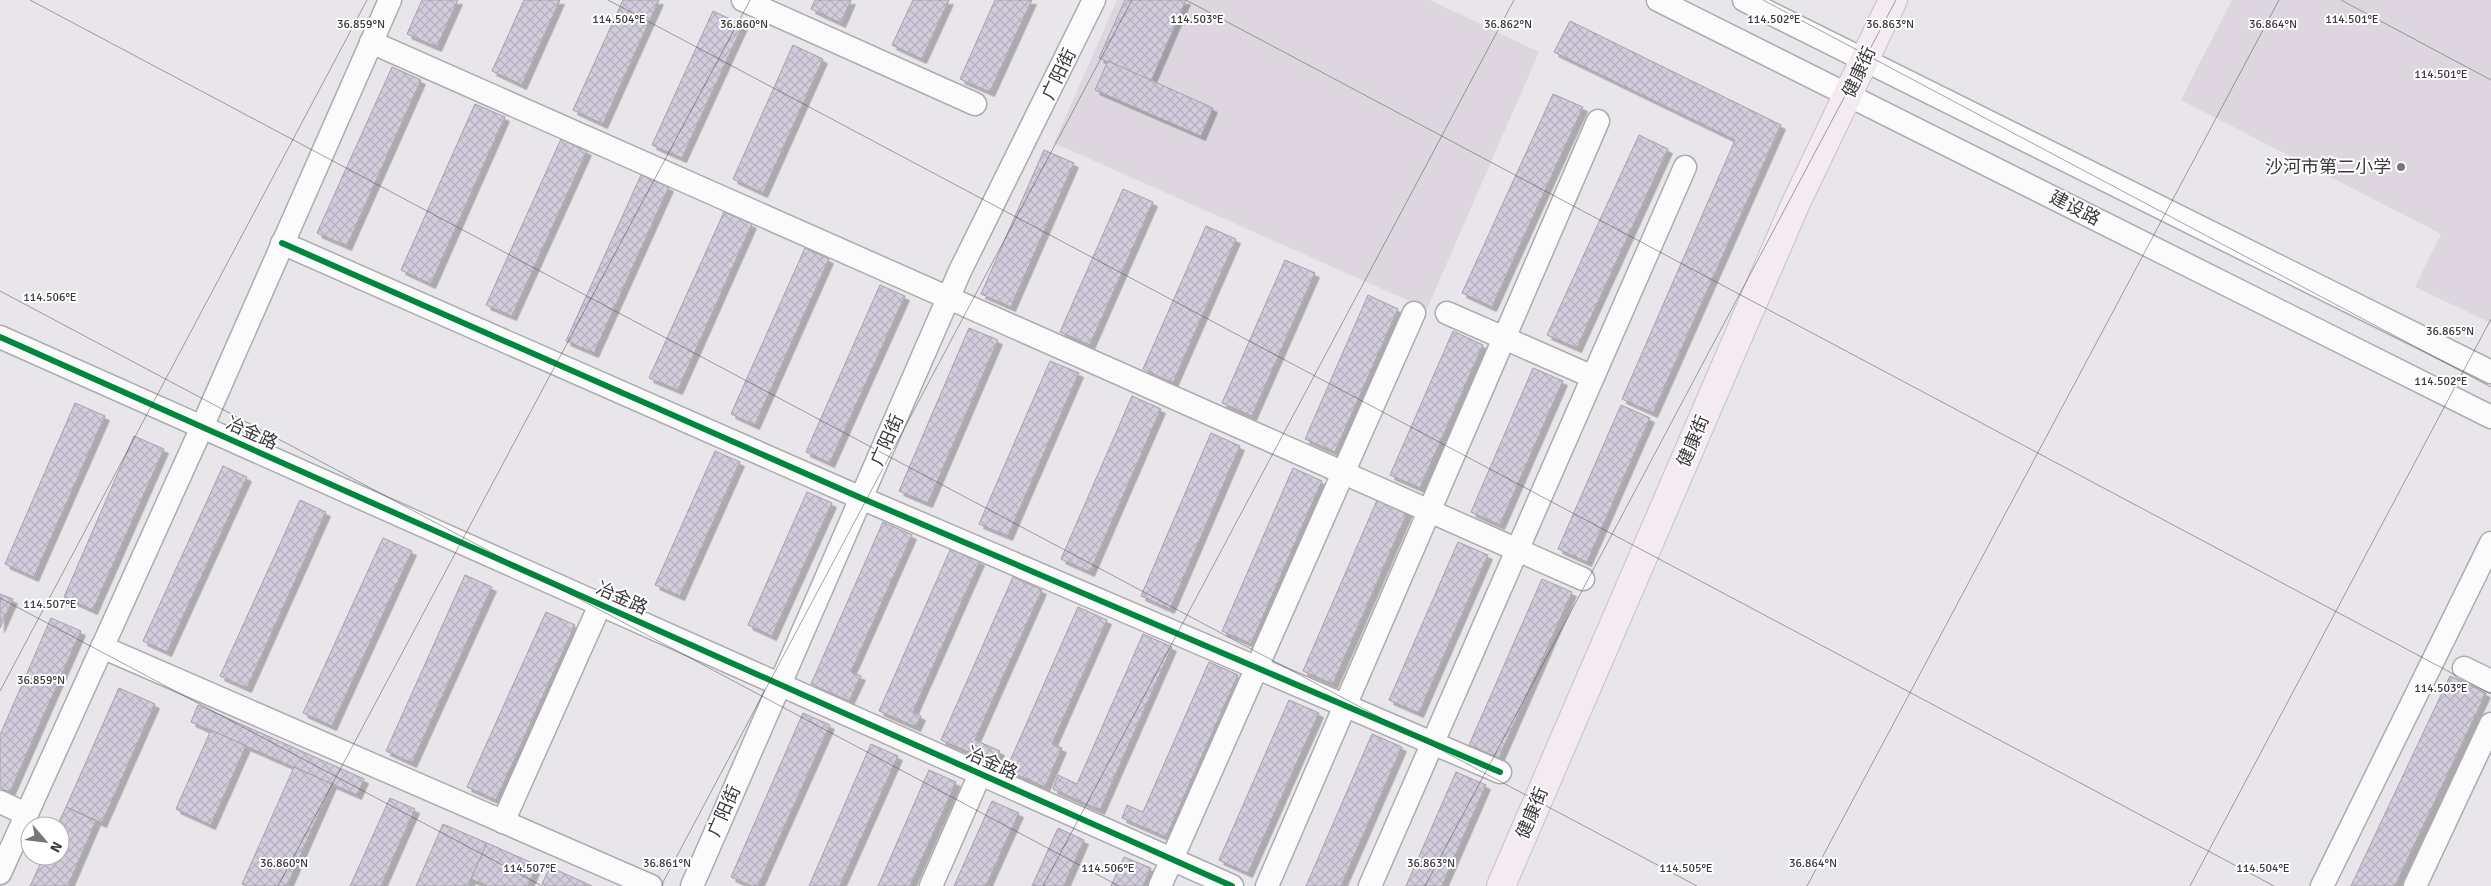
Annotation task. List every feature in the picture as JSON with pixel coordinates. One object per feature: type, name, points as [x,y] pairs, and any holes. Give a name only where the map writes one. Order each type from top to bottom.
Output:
[{"type":"main road","name":"健康街","points":[[1501,886],[1795,205],[1893,0]]},
{"type":"street","points":[[0,873],[202,427],[390,0]]},
{"type":"street","points":[[743,0],[975,104]]},
{"type":"street","name":"广阳街","points":[[697,884],[780,685],[948,298],[1094,0]]},
{"type":"street","name":"建设路","points":[[1658,0],[2491,417]]},
{"type":"street","points":[[1744,0],[2491,372]]},
{"type":"street","points":[[371,42],[1583,578]]},
{"type":"street","points":[[1267,886],[1598,121]]},
{"type":"street","points":[[1370,886],[1685,167]]},
{"type":"street","points":[[282,242],[861,498],[1500,772]]},
{"type":"street","points":[[1160,886],[1414,313]]},
{"type":"street","points":[[1447,313],[1593,377]]},
{"type":"street","name":"冶金路","points":[[0,338],[1232,886]]},
{"type":"street","points":[[2322,886],[2491,543]]},
{"type":"street","points":[[503,822],[600,605]]},
{"type":"street","points":[[102,648],[651,886]]},
{"type":"street","points":[[2464,668],[2491,681]]},
{"type":"street","points":[[2415,886],[2491,724]]},
{"type":"street","points":[[931,886],[980,774]]},
{"type":"street","points":[[0,802],[26,814]]},
{"type":"shaded area","points":[[1117,0],[1430,0],[1539,52],[1427,309],[1054,143]]},
{"type":"shaded area","name":"沙河市第二小学","points":[[2232,0],[2491,0],[2491,323],[2415,287],[2441,234],[2181,100]]},
{"type":"building","points":[[422,0],[458,0],[437,47],[407,34]]},
{"type":"building","points":[[524,0],[560,0],[522,85],[492,71]]},
{"type":"building","points":[[623,0],[659,0],[603,124],[573,110]]},
{"type":"building","points":[[815,0],[851,0],[841,23],[811,9]]},
{"type":"building","points":[[913,0],[949,0],[922,59],[892,45]]},
{"type":"building","points":[[995,0],[1032,0],[990,92],[960,79]]},
{"type":"building","points":[[1125,0],[1186,0],[1151,81],[1099,58]]},
{"type":"building","points":[[713,11],[743,25],[682,158],[652,145]]},
{"type":"building","points":[[1570,21],[1781,125],[1653,413],[1622,399],[1735,140],[1554,52]]},
{"type":"building","points":[[793,45],[823,59],[763,193],[733,179]]},
{"type":"building","points":[[1108,61],[1213,108],[1201,136],[1095,90]]},
{"type":"building","points":[[392,67],[421,80],[347,246],[317,233]]},
{"type":"building","points":[[1553,94],[1583,107],[1492,307],[1462,293]]},
{"type":"building","points":[[475,104],[505,117],[431,284],[401,270]]},
{"type":"building","points":[[1639,135],[1668,149],[1577,348],[1547,335]]},
{"type":"building","points":[[561,139],[587,151],[512,316],[486,305]]},
{"type":"building","points":[[1044,150],[1074,163],[1011,307],[981,294]]},
{"type":"building","points":[[641,175],[669,187],[594,353],[566,341]]},
{"type":"building","points":[[1123,189],[1153,202],[1090,345],[1060,332]]},
{"type":"building","points":[[724,212],[752,224],[678,390],[649,378]]},
{"type":"building","points":[[1206,226],[1236,239],[1173,383],[1143,369]]},
{"type":"building","points":[[805,248],[829,259],[755,425],[731,414]]},
{"type":"building","points":[[1285,260],[1315,273],[1252,416],[1222,403]]},
{"type":"building","points":[[880,285],[905,296],[830,463],[806,452]]},
{"type":"building","points":[[1368,295],[1398,309],[1335,452],[1305,439]]},
{"type":"building","points":[[969,328],[998,340],[928,503],[899,491]]},
{"type":"building","points":[[1453,331],[1483,345],[1420,488],[1390,475]]},
{"type":"building","points":[[1050,361],[1079,373],[1008,536],[979,524]]},
{"type":"building","points":[[1533,368],[1563,381],[1500,525],[1471,512]]},
{"type":"building","points":[[1132,396],[1161,409],[1090,572],[1061,559]]},
{"type":"building","points":[[75,403],[105,416],[34,577],[5,564]]},
{"type":"building","points":[[1621,405],[1650,418],[1587,562],[1558,549]]},
{"type":"building","points":[[1211,433],[1240,446],[1170,609],[1141,596]]},
{"type":"building","points":[[134,436],[164,449],[93,610],[64,597]]},
{"type":"building","points":[[715,451],[740,462],[680,596],[655,585]]},
{"type":"building","points":[[223,466],[247,477],[167,652],[143,641]]},
{"type":"building","points":[[1293,468],[1322,481],[1251,644],[1222,631]]},
{"type":"building","points":[[807,492],[832,503],[772,636],[748,625]]},
{"type":"building","points":[[1378,498],[1408,511],[1333,684],[1303,671]]},
{"type":"building","points":[[300,500],[326,512],[247,688],[220,676]]},
{"type":"building","points":[[883,522],[912,535],[851,672],[861,676],[849,701],[811,684]]},
{"type":"building","points":[[383,538],[412,551],[332,726],[303,713]]},
{"type":"building","points":[[1458,542],[1488,555],[1419,713],[1389,700]]},
{"type":"building","points":[[951,548],[980,561],[913,712],[921,716],[916,727],[879,711]]},
{"type":"building","points":[[465,575],[492,587],[412,763],[386,751]]},
{"type":"building","points":[[1013,577],[1042,590],[975,740],[1000,751],[994,763],[941,740]]},
{"type":"building","points":[[1542,579],[1572,592],[1499,758],[1469,745]]},
{"type":"building","points":[[0,594],[13,599],[0,628]]},
{"type":"building","points":[[1078,607],[1107,620],[1052,744],[1062,748],[1045,787],[1006,770]]},
{"type":"building","points":[[546,612],[575,625],[496,800],[467,787]]},
{"type":"building","points":[[51,618],[81,631],[10,792],[0,788],[0,735]]},
{"type":"building","points":[[1143,634],[1172,647],[1100,810],[1053,789],[1058,775],[1077,784]]},
{"type":"building","points":[[1209,662],[1238,675],[1166,837],[1122,818],[1127,805],[1143,812]]},
{"type":"building","points":[[2450,676],[2486,693],[2395,886],[2351,886]]},
{"type":"building","points":[[119,688],[155,704],[102,823],[66,807]]},
{"type":"building","points":[[1289,700],[1319,713],[1248,873],[1219,860]]},
{"type":"building","points":[[198,705],[364,779],[357,795],[191,722]]},
{"type":"building","points":[[803,713],[830,725],[758,886],[752,886],[731,877]]},
{"type":"building","points":[[211,730],[246,746],[211,825],[176,809]]},
{"type":"building","points":[[1372,734],[1402,747],[1341,886],[1306,886]]},
{"type":"building","points":[[871,744],[898,756],[840,886],[809,886]]},
{"type":"building","points":[[294,767],[332,784],[287,886],[247,886],[242,884]]},
{"type":"building","points":[[929,770],[956,782],[910,886],[878,886]]},
{"type":"building","points":[[1456,772],[1486,785],[1442,886],[1406,886]]},
{"type":"building","points":[[390,798],[415,809],[381,886],[350,886]]},
{"type":"building","points":[[992,801],[1019,813],[986,886],[954,886]]},
{"type":"building","points":[[66,807],[96,821],[68,886],[30,886],[39,866],[70,866],[70,816],[62,816]]},
{"type":"building","points":[[443,824],[487,843],[468,886],[416,886]]},
{"type":"building","points":[[1058,828],[1084,840],[1064,886],[1032,886]]},
{"type":"building","points":[[487,843],[537,865],[528,886],[487,886],[471,879]]},
{"type":"building","points":[[1124,857],[1151,868],[1143,886],[1111,886]]},
{"type":"building","points":[[550,867],[592,886],[546,886],[542,884]]},
{"type":"cycle path","points":[[282,243],[861,498],[1500,772]]},
{"type":"cycle path","points":[[0,337],[1232,886]]},
{"type":"place","name":"沙河市第二小学","points":[[2401,167]]}]
